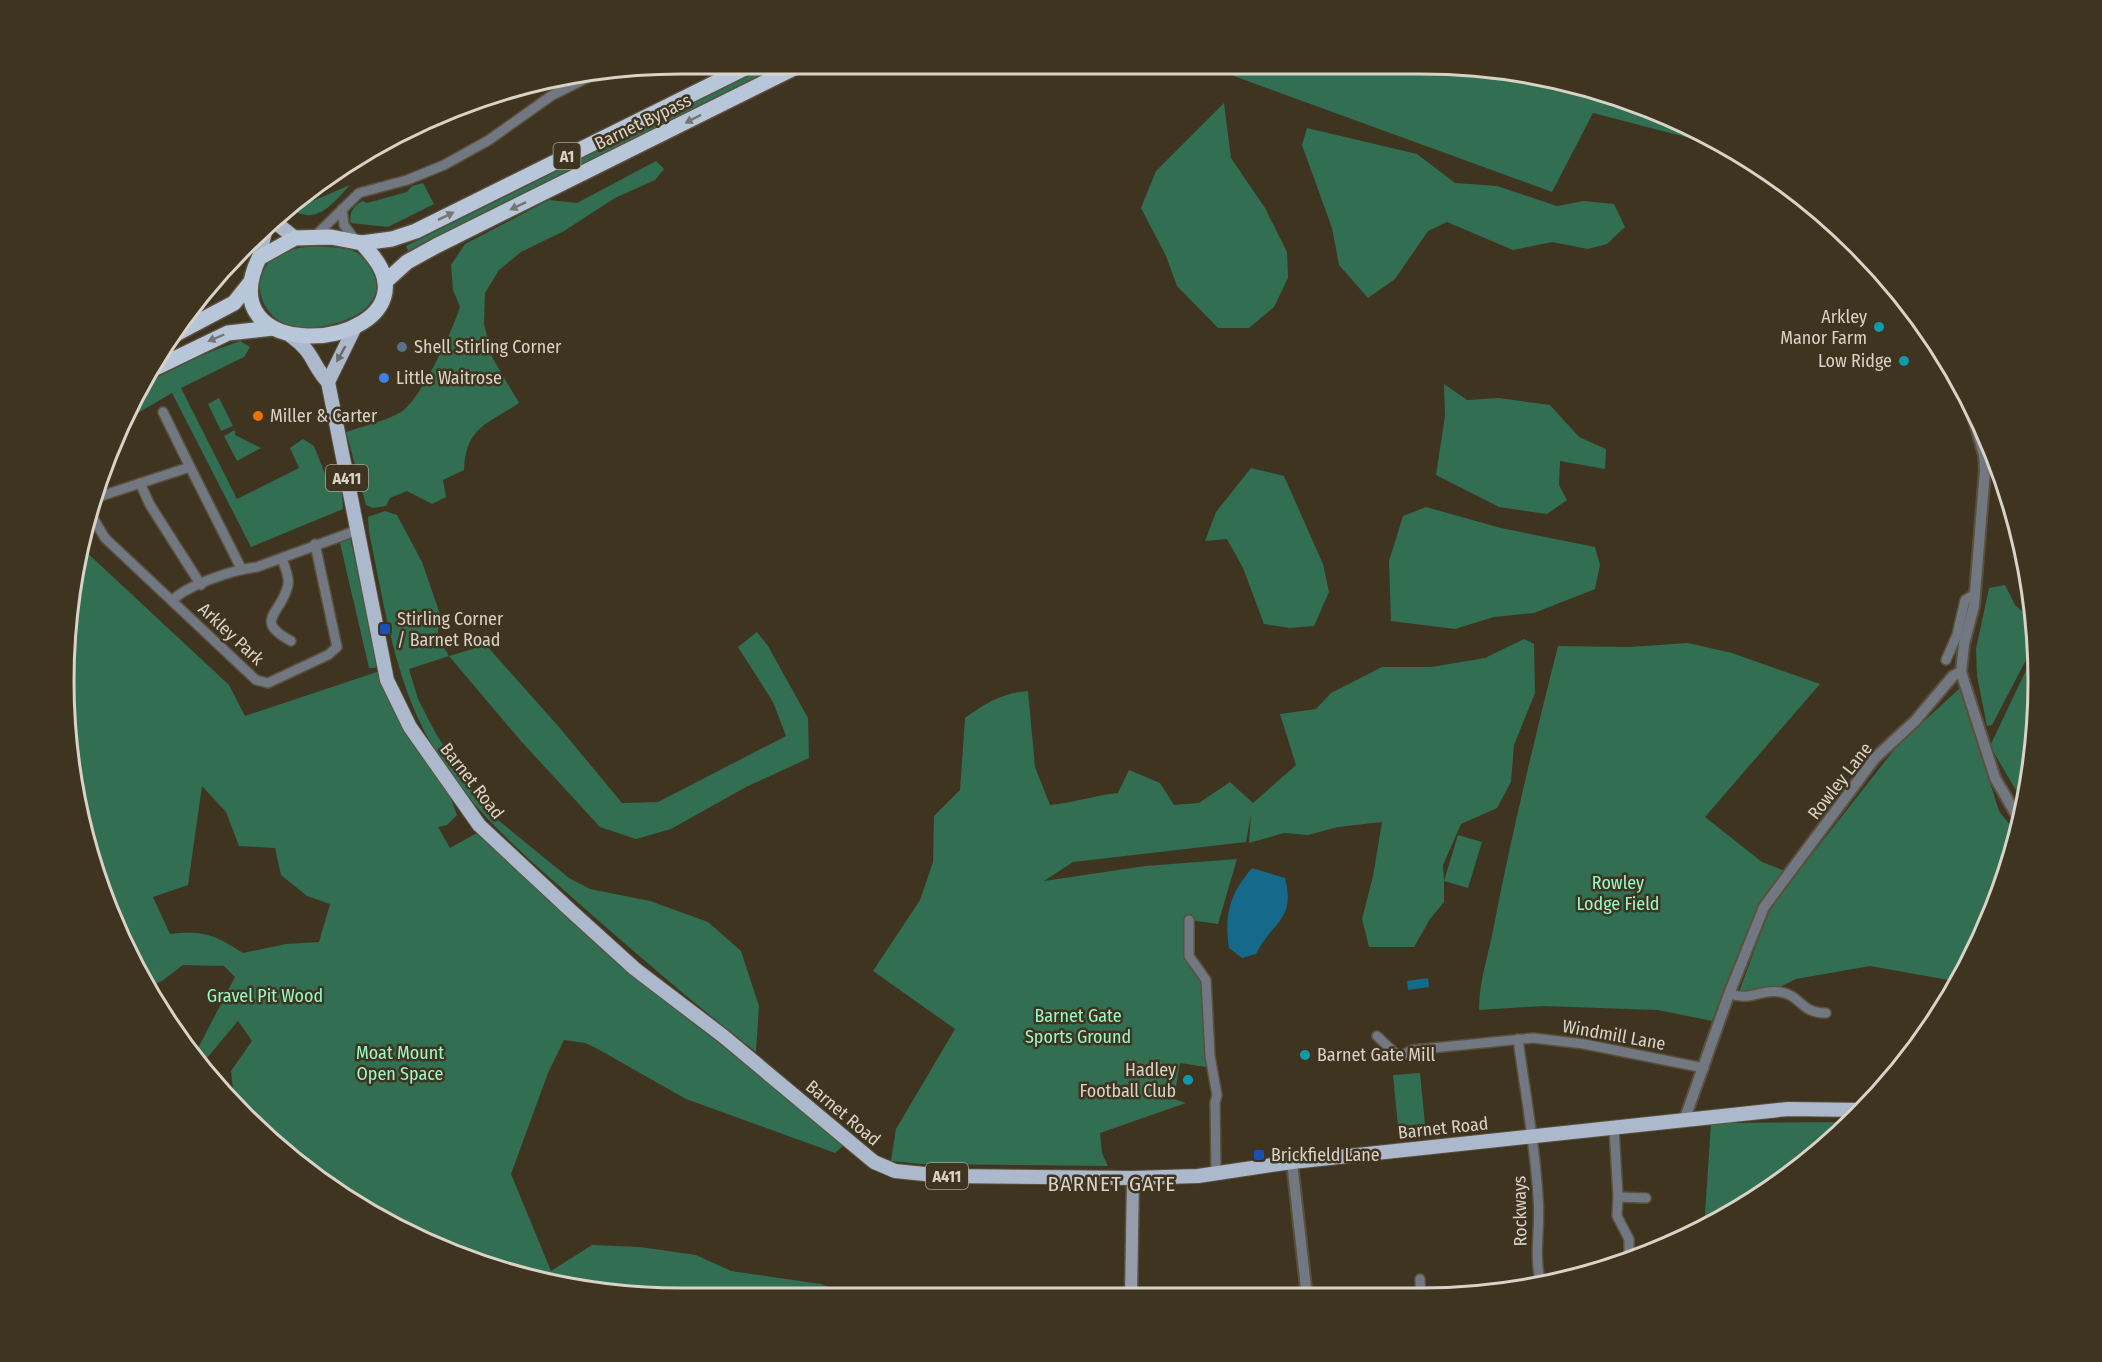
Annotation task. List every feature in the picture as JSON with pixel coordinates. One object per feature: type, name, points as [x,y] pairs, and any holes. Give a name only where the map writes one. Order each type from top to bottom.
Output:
[{"type":"highway","name":"Barnet Bypass","points":[[359,242],[392,239],[416,231],[732,74]]},
{"type":"highway","name":"Barnet Bypass","points":[[385,282],[407,261],[782,74]]},
{"type":"highway","points":[[187,328],[234,303],[250,283],[259,258],[295,238],[359,242],[378,262],[385,282],[381,302],[356,327],[317,336],[291,336],[273,328],[256,309],[250,283]]},
{"type":"highway","points":[[163,364],[222,335],[236,331],[273,328]]},
{"type":"main road","points":[[281,224],[295,238]]},
{"type":"main road","points":[[259,258],[263,240]]},
{"type":"main road","points":[[328,382],[356,327]]},
{"type":"main road","name":"Barnet Road","points":[[291,336],[306,347],[320,373],[328,382],[387,680],[410,727],[479,825],[634,969],[723,1036],[853,1146],[884,1167],[944,1176],[1133,1178],[1216,1174],[1292,1162],[1788,1109],[1852,1110]]},
{"type":"main road","points":[[1131,1288],[1133,1178]]},
{"type":"street","points":[[313,238],[359,193],[415,177],[467,153],[551,96],[578,83]]},
{"type":"street","points":[[342,209],[344,225],[359,242]]},
{"type":"street","points":[[163,412],[241,568]]},
{"type":"street","points":[[1983,452],[1985,470],[1975,594],[1964,644],[1961,672],[1995,778],[2014,811]]},
{"type":"street","points":[[103,495],[190,467]]},
{"type":"street","points":[[140,483],[150,505],[201,585]]},
{"type":"street","name":"Arkley Park","points":[[95,521],[105,538],[256,680],[268,683],[328,655],[337,647],[315,544]]},
{"type":"street","name":"Arkley Park","points":[[172,601],[182,592],[241,568],[257,567],[358,530]]},
{"type":"street","points":[[282,558],[288,585],[271,627],[274,632],[291,641]]},
{"type":"street","points":[[1946,660],[1957,635],[1965,600],[1975,594]]},
{"type":"street","name":"Rowley Lane","points":[[1684,1121],[1729,994],[1764,906],[1875,758],[1915,721],[1953,676],[1961,672]]},
{"type":"street","points":[[1190,920],[1189,956],[1206,980],[1210,1056],[1217,1095],[1215,1103],[1216,1174]]},
{"type":"street","points":[[1729,994],[1745,999],[1770,992],[1781,992],[1791,996],[1812,1013],[1826,1013]]},
{"type":"street","name":"Windmill Lane","points":[[1377,1036],[1399,1058],[1412,1050],[1533,1038],[1584,1044],[1704,1068]]},
{"type":"street","points":[[1518,1039],[1532,1136]]},
{"type":"street","points":[[1614,1128],[1617,1216],[1629,1239],[1629,1251]]},
{"type":"street","name":"Rockways","points":[[1532,1136],[1540,1215],[1536,1264],[1539,1277]]},
{"type":"street","points":[[1292,1162],[1306,1288]]},
{"type":"street","points":[[1618,1197],[1646,1198]]},
{"type":"street","points":[[1420,1279],[1421,1288]]},
{"type":"green space","points":[[751,74],[763,74],[408,251],[406,246]]},
{"type":"green space","points":[[1228,74],[1421,74],[1500,79],[1578,94],[1653,120],[1697,140],[1593,113],[1552,192]]},
{"type":"green space","points":[[1224,103],[1231,158],[1265,208],[1287,252],[1288,278],[1274,307],[1249,328],[1218,328],[1177,286],[1166,256],[1141,208],[1156,171]]},
{"type":"green space","points":[[1307,128],[1417,154],[1455,183],[1497,186],[1557,206],[1584,201],[1614,204],[1625,227],[1607,244],[1588,249],[1552,242],[1513,250],[1447,222],[1428,231],[1395,279],[1368,298],[1339,265],[1332,228],[1302,145]]},
{"type":"green space","points":[[656,161],[664,169],[655,180],[615,198],[564,231],[521,252],[499,270],[485,293],[484,324],[492,357],[519,403],[488,423],[474,436],[469,444],[464,470],[443,480],[446,497],[432,504],[407,491],[390,498],[386,506],[373,508],[366,505],[346,432],[401,412],[421,389],[451,331],[460,307],[453,290],[451,265],[465,244],[549,200],[577,203]]},
{"type":"green space","points":[[423,183],[434,204],[388,227],[351,223],[351,213],[360,202],[367,203],[407,192],[412,186]]},
{"type":"green space","points":[[350,185],[322,212],[306,215],[296,211],[304,204]]},
{"type":"green space","points":[[315,246],[347,249],[363,257],[371,268],[376,284],[374,297],[366,308],[338,323],[322,326],[292,326],[273,316],[266,308],[260,288],[261,278],[265,268],[277,255],[292,249]]},
{"type":"green space","points":[[240,341],[250,347],[244,357],[181,388],[237,499],[299,468],[290,448],[303,439],[314,446],[331,489],[342,491],[343,509],[251,547],[172,393],[135,415],[154,379],[207,353]]},
{"type":"green space","points":[[1444,384],[1467,400],[1499,398],[1550,405],[1579,437],[1606,449],[1605,469],[1560,461],[1559,485],[1567,500],[1547,514],[1499,507],[1436,475],[1445,416]]},
{"type":"green space","points":[[219,398],[233,426],[221,431],[208,404]]},
{"type":"green space","points":[[235,430],[235,435],[261,448],[237,461],[224,436]]},
{"type":"green space","points":[[1251,468],[1284,476],[1323,564],[1329,592],[1314,626],[1290,628],[1264,624],[1243,568],[1227,539],[1205,541],[1216,512]]},
{"type":"green space","points":[[1426,507],[1501,528],[1595,547],[1600,565],[1595,589],[1534,613],[1494,617],[1455,629],[1391,621],[1389,561],[1403,516]]},
{"type":"green space","points":[[385,511],[397,515],[422,562],[441,617],[437,636],[449,656],[409,669],[418,699],[436,734],[487,811],[569,878],[590,889],[650,901],[708,922],[741,951],[759,1006],[756,1052],[673,985],[542,871],[493,824],[451,774],[432,746],[417,716],[394,648],[369,532],[368,517]]},
{"type":"green space","points":[[342,537],[350,537],[378,664],[375,668],[369,668],[340,543]]},
{"type":"green space","points":[[87,553],[229,685],[245,716],[380,671],[405,730],[450,796],[457,815],[447,825],[438,827],[450,848],[477,833],[621,967],[751,1068],[843,1146],[835,1153],[686,1099],[596,1048],[585,1043],[564,1040],[548,1073],[511,1174],[551,1271],[592,1245],[640,1247],[696,1255],[731,1271],[821,1284],[832,1288],[681,1288],[602,1283],[524,1268],[486,1256],[412,1226],[343,1186],[311,1163],[280,1138],[232,1091],[231,1071],[252,1041],[238,1021],[207,1058],[199,1051],[198,1049],[235,977],[224,966],[183,965],[155,984],[120,913],[94,838],[85,800],[75,721],[74,681],[79,602]],"holes":[[[202,786],[226,812],[239,846],[275,848],[281,875],[307,896],[330,904],[319,942],[286,944],[243,953],[209,935],[170,934],[153,897],[188,885]]]},
{"type":"green space","points":[[2005,585],[2015,605],[2024,613],[2027,657],[1992,725],[1987,726],[1977,676],[1976,649],[1989,588]]},
{"type":"green space","points":[[757,632],[768,646],[808,718],[809,758],[746,787],[671,829],[636,839],[600,827],[520,740],[449,656],[486,645],[559,727],[622,803],[658,802],[786,736],[773,702],[738,647]]},
{"type":"green space","name":"Barnet Gate Sports Ground","points":[[1524,639],[1534,644],[1535,693],[1514,745],[1511,782],[1497,808],[1461,824],[1443,865],[1444,902],[1430,919],[1414,947],[1369,947],[1362,919],[1373,876],[1382,822],[1338,827],[1308,835],[1284,833],[1249,843],[1251,814],[1246,842],[1073,862],[1044,881],[1145,866],[1237,859],[1218,924],[1190,920],[1189,956],[1206,980],[1212,1068],[1180,1063],[1174,1099],[1186,1103],[1100,1133],[1102,1153],[1108,1166],[921,1164],[891,1161],[896,1129],[955,1029],[873,971],[920,900],[933,862],[934,816],[960,790],[965,718],[995,700],[1010,694],[1028,691],[1035,767],[1050,805],[1118,793],[1129,770],[1160,783],[1174,805],[1199,803],[1230,782],[1253,803],[1296,765],[1280,714],[1316,709],[1331,693],[1382,667],[1431,667],[1485,658]]},
{"type":"green space","name":"Rowley Lodge Field","points":[[1688,643],[1732,653],[1820,684],[1705,817],[1762,862],[1785,871],[1758,909],[1712,1021],[1658,1010],[1543,1006],[1479,1010],[1483,976],[1509,851],[1558,646],[1629,647]]},
{"type":"green space","points":[[2028,667],[2027,721],[2018,794],[1990,746]]},
{"type":"green space","points":[[1960,688],[1999,811],[2011,826],[1982,913],[1950,980],[1870,966],[1796,979],[1770,992],[1739,992],[1768,913],[1897,746]]},
{"type":"green space","points":[[1458,835],[1482,842],[1468,888],[1444,881]]},
{"type":"green space","points":[[1420,1073],[1425,1124],[1398,1126],[1393,1075]]},
{"type":"green space","points":[[1839,1122],[1791,1163],[1759,1186],[1705,1218],[1711,1123]]},
{"type":"water","points":[[1252,868],[1285,878],[1288,892],[1287,903],[1281,920],[1256,954],[1242,958],[1229,948],[1228,915],[1238,887]]},
{"type":"water","points":[[1428,978],[1429,987],[1408,990],[1407,981]]},
{"type":"place","name":"Arkley Manor Farm","points":[[1879,327]]},
{"type":"place","name":"Shell Stirling Corner","points":[[402,347]]},
{"type":"place","name":"Low Ridge","points":[[1904,361]]},
{"type":"place","name":"Little Waitrose","points":[[384,378]]},
{"type":"place","name":"Miller & Carter","points":[[258,416]]},
{"type":"place","name":"Stirling Corner / Barnet Road","points":[[385,629]]},
{"type":"place","name":"Barnet Gate Mill","points":[[1305,1055]]},
{"type":"place","name":"Hadley Football Club","points":[[1188,1080]]},
{"type":"place","name":"Brickfield Lane","points":[[1259,1155]]},
{"type":"district","name":"BARNET GATE","points":[[1112,1184]]},
{"type":"park label","name":"Gravel Pit Wood","points":[[265,996]]},
{"type":"park label","name":"Moat Mount Open Space","points":[[400,1063]]}]
